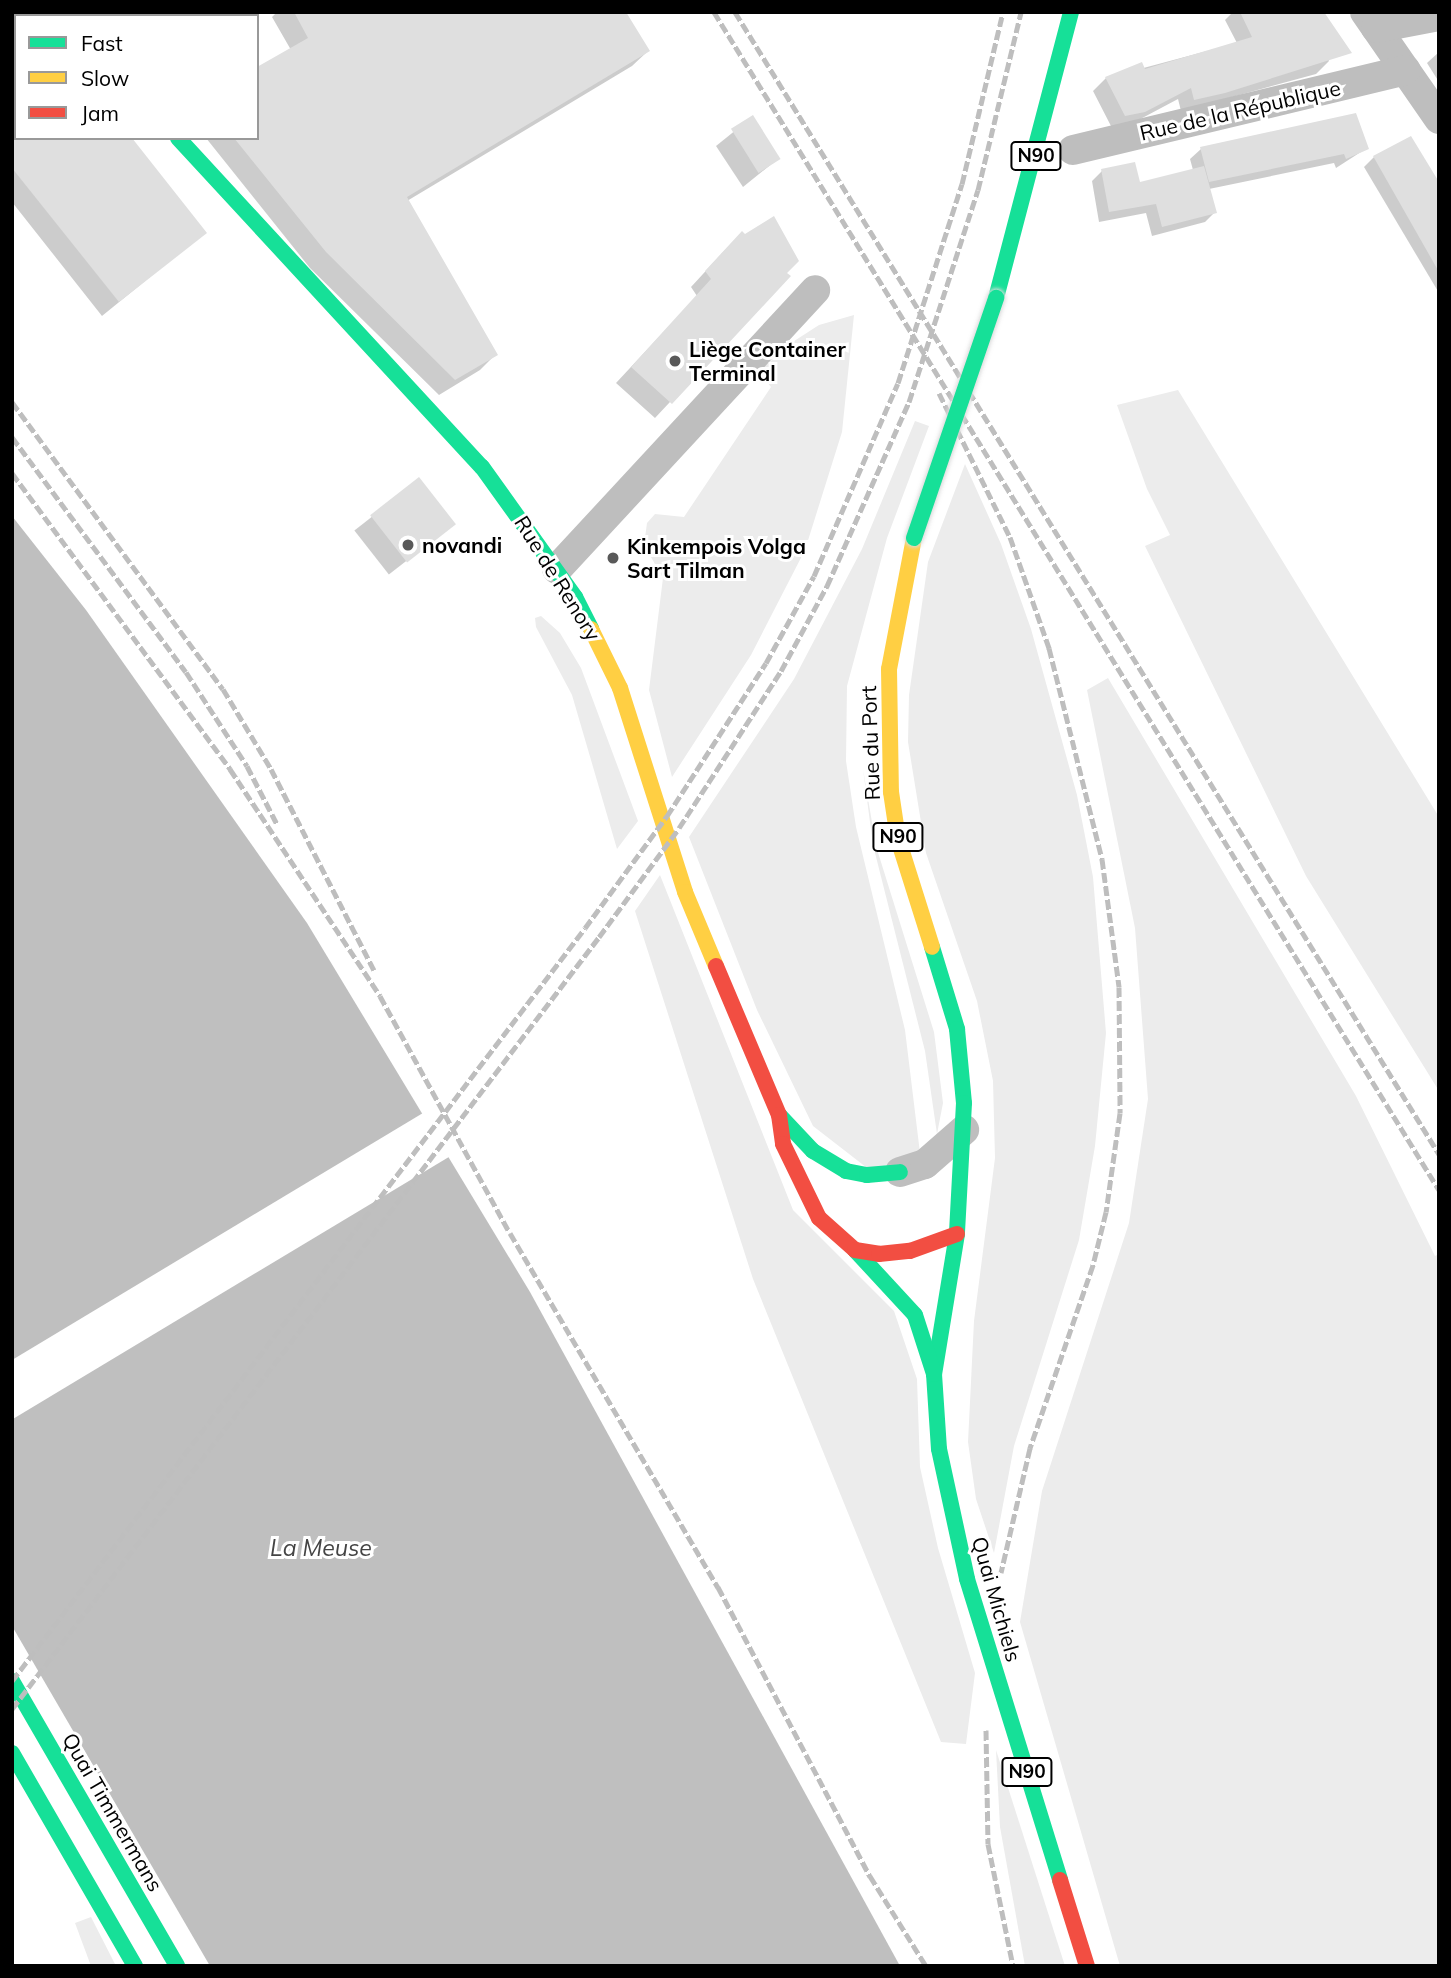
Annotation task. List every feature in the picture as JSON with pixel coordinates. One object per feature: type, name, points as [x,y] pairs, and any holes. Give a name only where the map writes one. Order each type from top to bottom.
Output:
[{"type":"main road","name":"Rue du Port","points":[[957,1223],[964,1130],[957,1030],[898,839],[891,792],[888,669],[914,538],[996,298],[1071,12]]},
{"type":"main road","name":"Rue de Renory","points":[[180,140],[482,467],[557,569],[591,625],[620,688],[685,892],[779,1115],[783,1144],[809,1202],[819,1218],[855,1250],[915,1315],[934,1374]]},
{"type":"main road","name":"Rue de Renory","points":[[779,1115],[830,1164],[867,1175],[900,1172]]},
{"type":"main road","points":[[855,1250],[894,1254],[957,1223]]},
{"type":"main road","name":"Quai Michiels","points":[[957,1223],[934,1374],[942,1469],[961,1554],[1087,1966]]},
{"type":"main road","name":"Quai Timmermans","points":[[12,1681],[177,1966]]},
{"type":"main road","points":[[12,1753],[135,1966]]},
{"type":"street","points":[[1436,114],[1406,71],[1388,18],[1439,16]]},
{"type":"street","name":"Rue de la République","points":[[1073,150],[1406,71]]},
{"type":"street","points":[[557,569],[815,290]]},
{"type":"street","name":"Rue de Renory","points":[[900,1172],[925,1164],[964,1130]]},
{"type":"street","name":"Rue de Renory","points":[[900,1172],[935,1184],[957,1223]]},
{"type":"shaded area","points":[[854,315],[842,432],[805,550],[751,655],[672,777],[649,690],[663,578],[644,545],[647,523],[655,514],[684,517],[771,387],[759,372],[788,345],[819,325]]},
{"type":"shaded area","points":[[1178,390],[1439,817],[1439,1091],[1306,876],[1145,546],[1170,535],[1147,489],[1117,405]]},
{"type":"shaded area","points":[[915,421],[929,426],[887,538],[847,686],[846,761],[856,827],[905,1030],[920,1153],[871,1171],[813,1126],[757,1010],[689,837],[794,679],[862,549]]},
{"type":"shaded area","points":[[965,464],[1001,544],[1031,629],[1077,795],[1093,877],[1106,1033],[1095,1146],[1079,1240],[1014,1446],[994,1553],[976,1499],[968,1442],[974,1321],[995,1158],[993,1081],[977,1001],[926,853],[908,742],[909,695],[928,562]]},
{"type":"shaded area","points":[[541,616],[560,633],[581,668],[638,821],[617,849],[572,695],[536,627],[535,618]]},
{"type":"shaded area","points":[[1108,678],[1356,1096],[1435,1256],[1439,1254],[1439,1966],[1120,1966],[1020,1622],[1042,1491],[1129,1223],[1148,1099],[1135,928],[1087,690]]},
{"type":"shaded area","points":[[863,769],[876,846],[934,1032],[943,1103],[937,1134],[925,1051],[873,845]]},
{"type":"shaded area","points":[[660,875],[793,1210],[894,1311],[917,1379],[920,1467],[938,1548],[975,1673],[966,1744],[941,1742],[753,1279],[635,911]]},
{"type":"shaded area","points":[[996,1750],[1065,1966],[1025,1966],[1000,1827]]},
{"type":"shaded area","points":[[91,1917],[116,1966],[91,1966],[75,1923]]},
{"type":"water","name":"La Meuse","points":[[12,516],[86,610],[307,923],[530,1292],[900,1966],[210,1966],[12,1626]]},
{"type":"pier","points":[[423,1113],[449,1157],[12,1419],[12,1360]]},
{"type":"building","points":[[294,12],[626,12],[650,51],[407,197],[498,355],[455,380],[326,252],[236,140],[259,140],[259,66],[308,38]]},
{"type":"building","points":[[1240,12],[1324,12],[1352,53],[1225,93],[1194,100],[1191,88],[1145,112],[1125,116],[1105,77],[1142,62],[1145,69],[1252,37]]},
{"type":"building","points":[[1356,113],[1369,149],[1346,159],[1344,154],[1209,182],[1200,147]]},
{"type":"building","points":[[753,115],[781,159],[759,173],[731,129]]},
{"type":"building","points":[[1411,136],[1439,182],[1439,272],[1373,156]]},
{"type":"building","points":[[12,138],[134,140],[207,233],[119,302],[12,168]]},
{"type":"building","points":[[1135,162],[1140,182],[1204,166],[1217,213],[1162,227],[1156,204],[1109,212],[1101,169]]},
{"type":"building","points":[[774,216],[799,261],[787,273],[791,276],[672,404],[631,367],[711,279],[705,271],[742,231],[745,234]]},
{"type":"building","points":[[419,477],[456,524],[407,562],[370,515]]},
{"type":"railway","points":[[714,12],[1439,1190]]},
{"type":"railway","points":[[735,12],[1439,1154]]},
{"type":"railway","points":[[12,1681],[585,928],[667,816],[766,663],[814,576],[898,383],[962,184],[1003,12]]},
{"type":"railway","points":[[12,1709],[599,937],[679,828],[781,671],[827,586],[909,402],[978,190],[1021,12]]},
{"type":"railway","points":[[939,393],[1010,537],[1049,648],[1102,859],[1119,987],[1120,1113],[1106,1212],[1093,1265],[1030,1448],[1001,1573]]},
{"type":"railway","points":[[12,402],[223,689],[271,769],[374,970]]},
{"type":"railway","points":[[12,437],[186,672],[247,766],[277,824]]},
{"type":"railway","points":[[12,473],[230,769],[380,996],[510,1233],[718,1587],[870,1876],[926,1966]]},
{"type":"railway","points":[[986,1730],[988,1844],[1013,1966]]},
{"type":"traffic: fast","points":[[996,298],[1071,12]]},
{"type":"traffic: fast","points":[[180,140],[482,467],[575,597],[591,629]]},
{"type":"traffic: fast","points":[[914,538],[996,298]]},
{"type":"traffic: fast","points":[[932,947],[957,1029],[964,1103],[957,1234],[934,1374],[939,1449],[967,1579],[1060,1880]]},
{"type":"traffic: fast","points":[[780,1116],[813,1151],[846,1171],[867,1175],[900,1172]]},
{"type":"traffic: fast","points":[[855,1250],[915,1315],[934,1374]]},
{"type":"traffic: fast","points":[[12,1681],[177,1966]]},
{"type":"traffic: fast","points":[[12,1753],[135,1966]]},
{"type":"traffic: slow","points":[[914,538],[889,669],[891,792],[898,839],[932,947]]},
{"type":"traffic: slow","points":[[591,629],[620,688],[685,892],[716,966]]},
{"type":"traffic: jam","points":[[716,966],[779,1115],[783,1144],[819,1218],[855,1250],[879,1254],[910,1251],[957,1234]]},
{"type":"traffic: jam","points":[[1060,1880],[1087,1966]]},
{"type":"place","name":"Liège Container Terminal","points":[[675,361]]},
{"type":"place","name":"novandi","points":[[408,545]]},
{"type":"place","name":"Kinkempois Volga Sart Tilman","points":[[613,558]]}]
